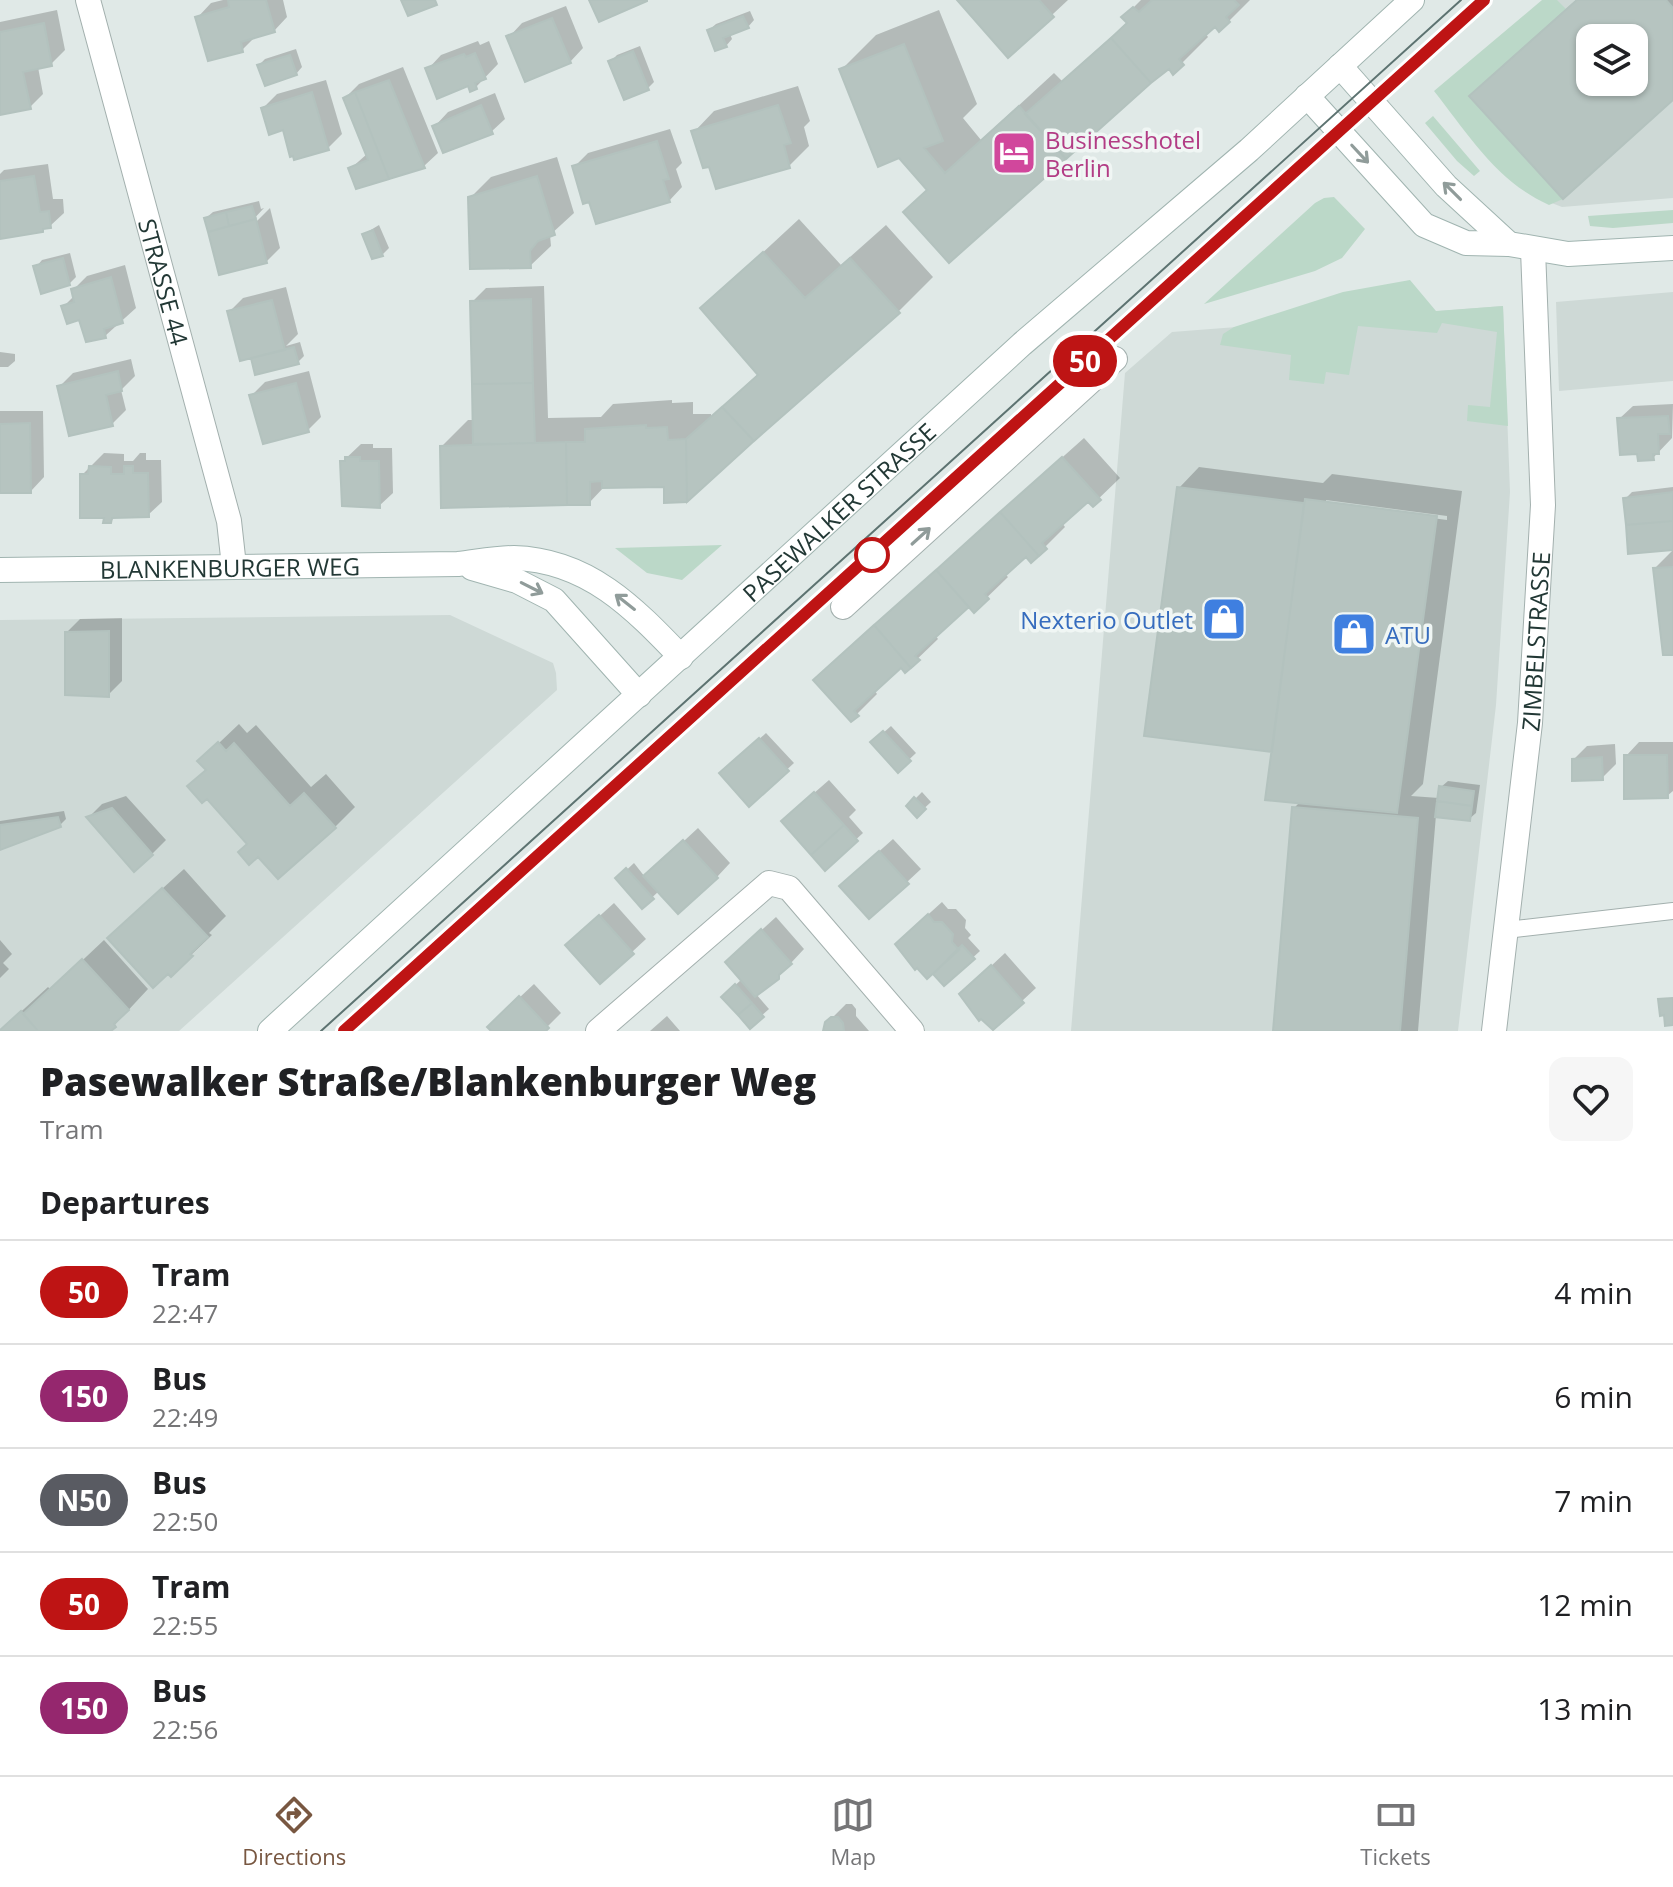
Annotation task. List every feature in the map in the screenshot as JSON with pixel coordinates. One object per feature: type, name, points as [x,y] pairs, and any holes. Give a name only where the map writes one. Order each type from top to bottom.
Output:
[{"type":"main road","name":"STRASSE 44","points":[[88,0],[229,521],[234,566]]},
{"type":"main road","name":"PASEWALKER STRASSE","points":[[270,1031],[1022,344],[1249,150],[1412,0]]},
{"type":"main road","points":[[1340,66],[1446,186],[1521,247]]},
{"type":"main road","points":[[1307,96],[1424,225],[1466,243],[1568,254],[1673,248]]},
{"type":"main road","name":"ZIMBELSTRASSE","points":[[1494,1031],[1530,723],[1543,490],[1521,247]]},
{"type":"main road","points":[[843,607],[1115,359]]},
{"type":"main road","name":"BLANKENBURGER WEG","points":[[0,570],[458,564],[515,558],[565,568],[626,601],[681,657]]},
{"type":"main road","name":"BLANKENBURGER WEG","points":[[458,564],[517,581],[554,600],[639,695]]},
{"type":"main road","points":[[598,1031],[769,883],[789,888],[912,1031]]},
{"type":"lane","points":[[1506,930],[1673,911]]},
{"type":"shaded area","points":[[1543,0],[1673,0],[1673,198],[1562,207],[1539,198],[1439,94]]},
{"type":"shaded area","points":[[1673,292],[1673,381],[1559,391],[1556,302]]},
{"type":"shaded area","points":[[1503,306],[1510,492],[1496,705],[1458,1031],[1071,1031],[1125,373],[1172,332]]},
{"type":"shaded area","points":[[450,615],[553,663],[557,690],[179,1031],[0,1031],[0,620]]},
{"type":"green space","points":[[1542,0],[1557,0],[1566,9],[1470,96],[1563,199],[1549,205],[1514,184],[1499,170],[1434,91]]},
{"type":"green space","points":[[1433,116],[1480,171],[1474,176],[1425,123]]},
{"type":"green space","points":[[1334,197],[1365,229],[1342,258],[1315,271],[1204,304],[1315,203]]},
{"type":"green space","points":[[1673,210],[1673,223],[1613,228],[1590,226],[1588,216]]},
{"type":"green space","points":[[1410,280],[1436,311],[1503,306],[1508,426],[1467,421],[1468,405],[1490,407],[1497,332],[1442,323],[1437,333],[1358,326],[1349,375],[1326,372],[1324,384],[1289,380],[1291,355],[1220,345],[1223,334],[1234,327],[1343,292]]},
{"type":"green space","points":[[722,545],[682,580],[647,573],[615,548]]},
{"type":"building","points":[[228,0],[266,0],[275,32],[241,42],[243,52],[208,61],[195,17],[229,7]]},
{"type":"building","points":[[401,0],[435,0],[437,5],[408,16]]},
{"type":"building","points":[[589,0],[647,0],[647,1],[599,22]]},
{"type":"building","points":[[957,0],[1039,0],[1054,17],[1008,58]]},
{"type":"building","points":[[1152,0],[1234,0],[1239,5],[1226,17],[1230,22],[1219,32],[1215,27],[1179,59],[1184,65],[1173,75],[1169,69],[1151,83],[1111,38],[1127,23],[1121,17],[1133,7],[1139,12]]},
{"type":"building","points":[[1577,0],[1666,0],[1673,8],[1673,100],[1563,199],[1469,96]]},
{"type":"building","points":[[743,16],[749,28],[723,38],[727,47],[715,51],[707,30]]},
{"type":"building","points":[[552,18],[571,63],[525,82],[506,36]]},
{"type":"building","points":[[44,23],[52,66],[23,72],[31,109],[0,115],[0,32]]},
{"type":"building","points":[[1111,38],[1151,83],[1066,159],[1025,114]]},
{"type":"building","name":"Businesshotel Berlin","points":[[904,44],[943,141],[924,148],[945,173],[1019,106],[1066,159],[949,263],[903,212],[927,190],[899,158],[878,167],[839,69]]},
{"type":"building","points":[[633,51],[649,90],[624,100],[608,61]]},
{"type":"building","points":[[475,53],[486,79],[475,83],[477,89],[470,92],[468,86],[437,99],[425,68]]},
{"type":"building","points":[[290,55],[297,75],[265,86],[257,65]]},
{"type":"building","points":[[389,80],[425,168],[389,179],[355,92]]},
{"type":"building","points":[[312,92],[329,150],[294,160],[293,156],[290,157],[283,130],[269,135],[261,108]]},
{"type":"building","points":[[355,92],[389,179],[356,189],[348,168],[368,160],[343,98]]},
{"type":"building","points":[[481,105],[493,134],[443,153],[432,126]]},
{"type":"building","points":[[778,105],[791,143],[784,145],[790,168],[716,189],[709,167],[703,168],[691,131]]},
{"type":"building","points":[[657,141],[669,179],[663,180],[670,202],[596,224],[589,202],[583,204],[572,166]]},
{"type":"building","points":[[34,176],[40,212],[49,211],[51,228],[0,239],[0,181]]},
{"type":"building","points":[[537,176],[555,235],[538,241],[530,251],[531,268],[470,269],[468,197]]},
{"type":"building","points":[[252,206],[256,219],[229,226],[226,212]]},
{"type":"building","points":[[226,212],[229,226],[208,232],[204,218]]},
{"type":"building","points":[[256,219],[267,263],[219,275],[208,232]]},
{"type":"building","points":[[373,230],[383,256],[372,259],[362,234]]},
{"type":"building","points":[[763,252],[805,298],[850,258],[900,313],[754,441],[722,407],[758,375],[700,308]]},
{"type":"building","points":[[63,258],[70,285],[41,294],[33,266]]},
{"type":"building","points":[[111,277],[123,323],[104,329],[106,338],[86,342],[79,320],[67,324],[61,306],[74,302],[71,289]]},
{"type":"building","points":[[531,299],[533,383],[472,384],[470,301]]},
{"type":"building","points":[[272,300],[285,350],[240,361],[227,311]]},
{"type":"building","points":[[294,347],[299,364],[255,375],[251,358]]},
{"type":"building","points":[[118,371],[122,391],[106,395],[113,426],[69,436],[57,386]]},
{"type":"building","points":[[296,383],[309,432],[263,444],[249,395]]},
{"type":"building","points":[[533,383],[535,443],[473,444],[472,384]]},
{"type":"building","points":[[722,407],[754,441],[687,502],[686,439]]},
{"type":"building","points":[[1668,416],[1670,434],[1658,434],[1659,454],[1653,454],[1654,460],[1638,461],[1637,454],[1620,455],[1617,418]]},
{"type":"building","points":[[30,423],[31,493],[0,493],[0,424]]},
{"type":"building","points":[[646,425],[646,428],[667,427],[668,440],[686,439],[687,502],[664,503],[664,487],[602,488],[602,481],[590,482],[590,505],[567,505],[566,442],[585,442],[585,429]]},
{"type":"building","points":[[566,442],[567,505],[441,508],[440,446]]},
{"type":"building","points":[[345,457],[379,461],[380,508],[342,506],[340,461],[345,461]]},
{"type":"building","points":[[1062,457],[1101,500],[1093,507],[1088,502],[1042,543],[1047,549],[1039,556],[1000,512]]},
{"type":"building","points":[[89,466],[111,467],[111,474],[124,474],[124,466],[133,466],[133,473],[148,473],[149,517],[112,518],[111,523],[103,523],[104,518],[80,518],[80,474],[88,474]]},
{"type":"building","name":"Nexterio Outlet","points":[[1177,487],[1304,503],[1272,752],[1144,736]]},
{"type":"building","points":[[1673,492],[1673,521],[1626,525],[1623,498]]},
{"type":"building","name":"ATU","points":[[1305,499],[1437,516],[1397,813],[1265,800]]},
{"type":"building","points":[[1000,512],[1039,556],[1031,563],[1026,557],[985,594],[989,599],[974,613],[936,570]]},
{"type":"building","points":[[1673,521],[1673,550],[1628,554],[1626,525]]},
{"type":"building","points":[[1673,567],[1673,655],[1663,655],[1653,568]]},
{"type":"building","points":[[936,570],[969,607],[915,656],[920,660],[911,668],[874,625]]},
{"type":"building","points":[[874,625],[911,668],[905,673],[901,668],[854,711],[859,716],[851,722],[813,680]]},
{"type":"building","points":[[109,631],[109,697],[65,695],[65,632]]},
{"type":"building","points":[[883,731],[911,761],[898,773],[870,742]]},
{"type":"building","points":[[759,738],[789,771],[749,807],[719,773]]},
{"type":"building","points":[[218,742],[226,751],[234,743],[290,806],[304,793],[336,828],[278,879],[258,857],[249,865],[238,852],[247,844],[207,799],[202,803],[187,786],[206,770],[197,761]]},
{"type":"building","points":[[1624,755],[1667,755],[1668,798],[1624,799]]},
{"type":"building","points":[[1602,757],[1603,780],[1572,781],[1572,759]]},
{"type":"building","points":[[1439,786],[1474,791],[1472,806],[1437,801]]},
{"type":"building","points":[[814,792],[844,825],[811,855],[781,821]]},
{"type":"building","points":[[914,797],[926,809],[917,818],[906,806]]},
{"type":"building","points":[[1437,801],[1472,806],[1470,821],[1435,817]]},
{"type":"building","points":[[1292,807],[1418,818],[1400,1031],[1273,1031]]},
{"type":"building","points":[[112,808],[153,855],[134,872],[86,817]]},
{"type":"building","points":[[58,817],[61,827],[0,850],[0,825]]},
{"type":"building","points":[[844,825],[858,841],[825,871],[811,855]]},
{"type":"building","points":[[683,840],[718,878],[678,914],[643,876]]},
{"type":"building","points":[[879,851],[909,884],[869,919],[839,886]]},
{"type":"building","points":[[626,868],[654,899],[642,909],[615,878]]},
{"type":"building","points":[[162,888],[208,937],[171,977],[168,974],[153,988],[107,938]]},
{"type":"building","points":[[928,914],[934,922],[942,922],[953,934],[952,942],[959,950],[927,979],[917,968],[915,970],[895,944]]},
{"type":"building","points":[[599,915],[634,954],[600,984],[565,945]]},
{"type":"building","points":[[761,929],[792,964],[779,975],[779,979],[755,997],[725,962]]},
{"type":"building","points":[[962,945],[975,959],[944,986],[933,974]]},
{"type":"building","points":[[82,959],[129,1010],[111,1031],[38,1031],[23,1014]]},
{"type":"building","points":[[991,965],[1024,1003],[993,1030],[981,1019],[979,1021],[959,994]]},
{"type":"building","points":[[735,984],[752,1003],[738,1015],[721,997]]},
{"type":"building","points":[[519,996],[549,1028],[546,1031],[491,1031],[487,1027]]},
{"type":"building","points":[[1673,998],[1673,1025],[1665,1026],[1658,999]]},
{"type":"building","points":[[752,1003],[764,1017],[750,1029],[738,1015]]},
{"type":"building","points":[[21,1011],[38,1031],[0,1031],[0,1030]]},
{"type":"building","points":[[831,1017],[838,1017],[844,1031],[823,1031],[825,1022]]},
{"type":"tram line","points":[[321,1031],[1461,0]]},
{"type":"tram line","points":[[344,1031],[1484,0]]},
{"type":"tram line","name":"50","points":[[344,1031],[1484,0]]},
{"type":"place","name":"Businesshotel Berlin","points":[[1014,153]]},
{"type":"place","name":"Nexterio Outlet","points":[[1224,619]]},
{"type":"place","name":"ATU","points":[[1354,634]]}]
